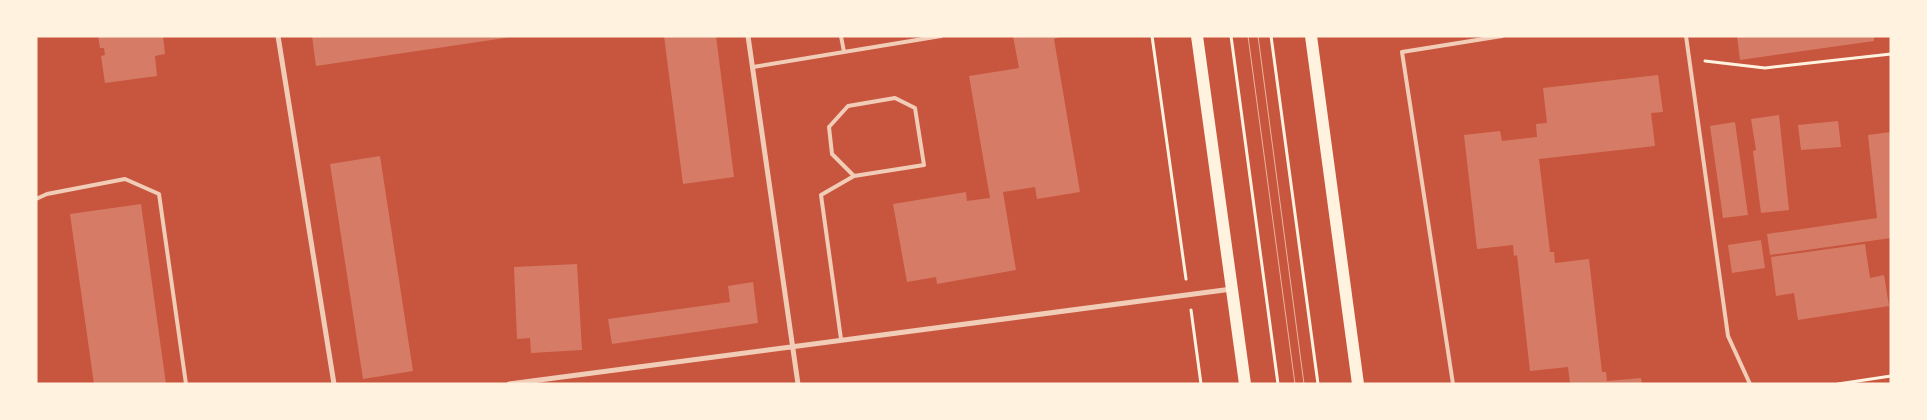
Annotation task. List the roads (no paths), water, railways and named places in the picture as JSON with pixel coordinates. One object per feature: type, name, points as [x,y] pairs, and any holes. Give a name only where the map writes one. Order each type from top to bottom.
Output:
[{"type":"main road","points":[[1197,36],[1245,384]]},
{"type":"main road","points":[[1311,36],[1358,384]]},
{"type":"street","points":[[278,36],[334,384]]},
{"type":"street","points":[[748,36],[798,384]]},
{"type":"street","points":[[509,384],[1232,289]]},
{"type":"lane","points":[[841,36],[844,52]]},
{"type":"lane","points":[[752,67],[940,36]]},
{"type":"lane","points":[[1453,384],[1402,52],[1502,36]]},
{"type":"lane","points":[[1686,36],[1728,336],[1750,384]]},
{"type":"lane","points":[[841,339],[821,195],[854,176],[924,165],[915,108],[895,98],[848,106],[829,127],[832,154],[854,176]]},
{"type":"lane","points":[[36,199],[47,194],[125,179],[159,194],[186,384]]},
{"type":"tram line","points":[[1248,36],[1295,384]]},
{"type":"tram line","points":[[1258,36],[1304,384]]}]
